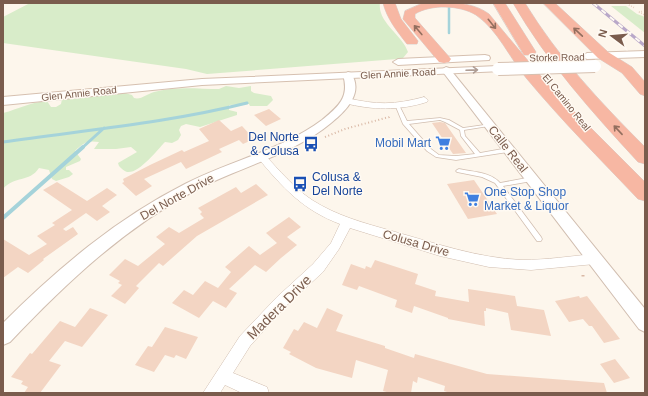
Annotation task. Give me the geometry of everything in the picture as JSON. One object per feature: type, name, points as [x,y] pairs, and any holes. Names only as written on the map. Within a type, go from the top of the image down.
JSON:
[{"type":"highway","points":[[389,3],[390,9],[397,23],[428,60]]},
{"type":"highway","name":"El Camino Real","points":[[500,3],[527,49],[559,93],[645,194]]},
{"type":"highway","name":"El Camino Real","points":[[519,3],[530,22],[568,74],[645,158]]},
{"type":"highway","points":[[549,3],[599,60],[619,64],[627,70],[645,91]]},
{"type":"highway","points":[[445,65],[409,19],[409,14],[414,9],[439,5],[459,7],[478,12],[486,17],[531,75],[645,194]]},
{"type":"main road","name":"Storke Road","points":[[508,58],[587,56],[599,60],[634,54],[644,60]]},
{"type":"main road","name":"Glen Annie Road","points":[[3,101],[202,82],[348,75],[445,65],[492,58]]},
{"type":"main road","name":"Glen Annie Road","points":[[390,62],[428,60]]},
{"type":"main road","points":[[428,60],[445,65]]},
{"type":"main road","name":"Glen Annie Road","points":[[445,65],[498,69],[599,60]]},
{"type":"main road","name":"Storke Road","points":[[619,64],[644,60]]},
{"type":"main road","name":"Glen Annie Road","points":[[202,82],[254,74],[367,64]]},
{"type":"street","name":"Calle Real","points":[[445,65],[508,150],[645,323]]},
{"type":"street","points":[[348,75],[352,90],[347,101],[398,107],[407,106],[424,100]]},
{"type":"street","name":"Del Norte Drive","points":[[3,336],[71,270],[114,236],[148,212],[189,188],[297,140],[317,128],[334,115],[347,101]]},
{"type":"street","name":"Colusa Drive","points":[[261,156],[292,190],[308,203],[347,223],[441,251],[498,264],[545,264],[595,258]]},
{"type":"street","name":"Madera Drive","points":[[211,393],[245,341],[256,328],[282,300],[323,263],[335,246],[347,223]]},
{"type":"street","points":[[222,376],[261,393]]},
{"type":"lane","points":[[398,107],[405,122],[429,150],[438,156],[456,158],[508,150]]},
{"type":"lane","points":[[405,122],[444,119],[462,129],[489,125]]},
{"type":"lane","points":[[462,129],[463,136],[478,154]]},
{"type":"lane","points":[[459,171],[488,177],[499,185],[539,239]]},
{"type":"lane","points":[[499,185],[532,179]]},
{"type":"path","points":[[629,5],[635,8]]},
{"type":"path","points":[[645,11],[639,12],[645,15]]},
{"type":"path","points":[[324,137],[345,129],[389,117],[390,114]]},
{"type":"green space","points":[[30,3],[380,3],[380,10],[386,23],[401,40],[408,52],[403,58],[397,59],[207,74],[186,69],[3,43],[3,17]]},
{"type":"green space","points":[[611,6],[626,6],[637,14],[645,17],[645,33]]},
{"type":"green space","points":[[226,86],[239,88],[251,86],[251,91],[254,93],[271,96],[273,100],[267,106],[250,106],[249,104],[229,105],[229,110],[237,112],[237,115],[200,127],[186,124],[181,126],[179,130],[181,135],[178,140],[172,143],[165,142],[153,156],[132,172],[125,171],[119,166],[118,163],[137,152],[131,147],[94,149],[99,142],[91,141],[83,144],[75,151],[81,159],[80,161],[66,167],[66,170],[69,170],[73,174],[69,177],[56,181],[52,179],[49,170],[39,168],[31,176],[12,182],[3,189],[3,113],[30,104],[47,101],[51,107],[56,107],[61,104],[62,99],[66,98],[125,93],[132,95],[134,98],[142,98],[162,90],[186,88],[219,89]]},
{"type":"building","points":[[269,109],[281,119],[266,126],[254,115]]},
{"type":"building","points":[[219,120],[231,131],[242,126],[254,139],[243,144],[239,140],[219,149],[222,152],[186,169],[181,162],[144,179],[152,186],[136,196],[122,183],[124,182],[123,179],[150,165],[182,150],[184,152],[209,141],[199,129]]},
{"type":"building","points":[[432,123],[445,123],[466,153],[453,154]]},
{"type":"building","name":"One Stop Shop Market & Liquor","points":[[474,180],[497,214],[468,219],[447,184]]},
{"type":"building","points":[[57,182],[87,201],[107,188],[117,195],[102,206],[110,212],[97,221],[86,213],[63,229],[66,231],[73,227],[78,234],[43,259],[44,260],[28,273],[18,267],[3,278],[3,239],[29,255],[47,244],[37,236],[55,225],[52,223],[72,210],[43,190]]},
{"type":"building","points":[[256,184],[268,195],[197,236],[163,266],[159,263],[136,286],[139,288],[125,304],[111,296],[122,285],[118,283],[120,281],[109,275],[125,259],[138,266],[165,244],[156,237],[169,227],[179,233],[204,218],[200,214],[202,212],[198,208],[236,187],[241,193]]},
{"type":"building","points":[[289,217],[301,227],[287,237],[297,245],[266,272],[255,265],[229,289],[237,293],[226,308],[213,301],[199,318],[172,303],[184,290],[193,295],[205,281],[218,288],[231,272],[225,267],[249,246],[260,255],[277,243],[266,233]]},
{"type":"building","points":[[375,260],[418,274],[415,284],[436,291],[435,296],[469,302],[468,289],[515,296],[517,306],[544,310],[551,336],[511,330],[508,313],[486,308],[486,311],[484,311],[485,326],[448,319],[414,306],[412,313],[395,307],[397,300],[359,286],[357,290],[342,285],[351,264],[365,269],[366,266],[371,268]]},
{"type":"building","points":[[579,296],[580,298],[587,296],[620,339],[604,343],[592,326],[589,326],[583,319],[569,322],[555,301]]},
{"type":"building","points":[[90,308],[108,315],[82,347],[65,341],[49,361],[61,365],[40,393],[24,393],[28,387],[21,384],[23,381],[11,377],[30,353],[32,354],[60,321],[75,327]]},
{"type":"building","points":[[327,308],[343,315],[336,331],[385,346],[385,348],[414,358],[415,354],[487,374],[604,383],[607,393],[450,393],[444,391],[445,386],[418,377],[417,383],[413,381],[411,393],[390,393],[383,391],[388,370],[356,360],[352,378],[316,368],[289,354],[291,352],[283,348],[294,329],[298,331],[304,322],[317,328]]},
{"type":"building","points":[[165,327],[198,337],[186,359],[176,355],[174,358],[165,355],[154,372],[135,365],[148,346],[152,347]]},
{"type":"building","points":[[615,359],[630,378],[614,383],[600,364]]},
{"type":"waterway","points":[[449,3],[449,33]]},
{"type":"waterway","points":[[103,129],[187,116],[247,103]]},
{"type":"waterway","points":[[3,142],[103,129]]},
{"type":"waterway","points":[[82,148],[103,129]]},
{"type":"waterway","points":[[3,218],[83,147]]},
{"type":"railway","points":[[593,3],[645,46]]},
{"type":"place","name":"Mobil Mart","points":[[443,143]]},
{"type":"place","name":"Del Norte & Colusa","points":[[311,144]]},
{"type":"place","name":"Colusa & Del Norte","points":[[300,184]]},
{"type":"place","name":"One Stop Shop Market & Liquor","points":[[472,199]]}]
